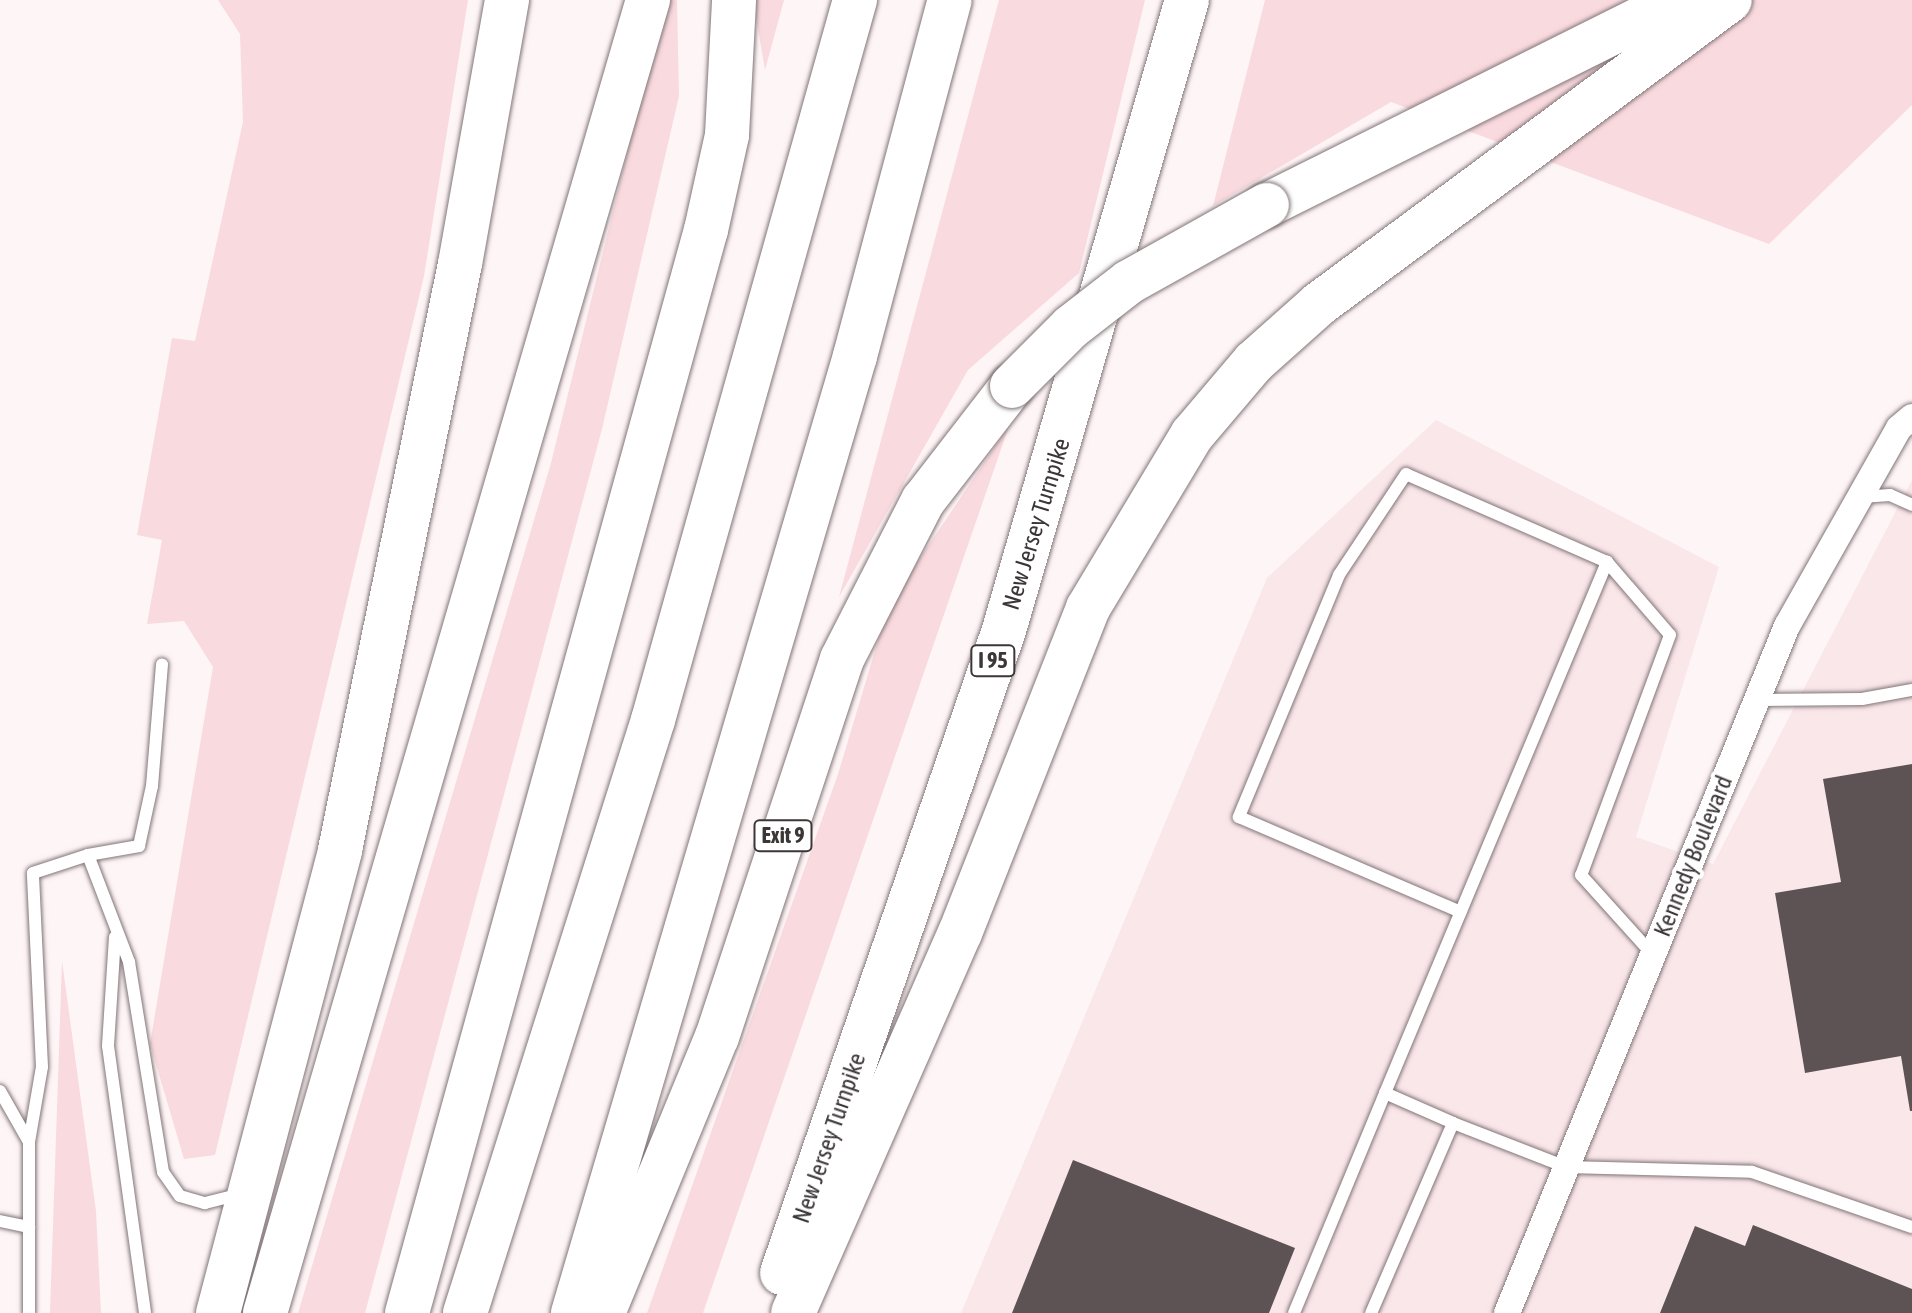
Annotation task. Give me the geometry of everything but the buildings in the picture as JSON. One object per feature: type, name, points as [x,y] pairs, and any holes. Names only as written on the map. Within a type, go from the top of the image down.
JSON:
[{"type":"highway","points":[[218,1313],[340,850],[460,264],[507,0]]},
{"type":"highway","points":[[265,1313],[648,0]]},
{"type":"highway","points":[[407,1313],[706,230],[736,56],[734,0]]},
{"type":"highway","points":[[465,1313],[653,720],[855,0]]},
{"type":"highway","points":[[573,1313],[855,356],[950,0]]},
{"type":"highway","name":"New Jersey Turnpike","points":[[768,1313],[1004,630],[1187,0]]},
{"type":"highway","name":"Exit 9","points":[[603,1313],[717,1037],[842,659],[923,501],[1012,386],[1071,327],[1129,282],[1267,205],[1679,0]]},
{"type":"highway","points":[[793,1313],[960,933],[1088,608],[1192,435],[1254,362],[1319,304],[1730,0]]},
{"type":"street","name":"Kennedy Boulevard","points":[[1507,1313],[1787,626],[1899,428],[1912,417]]},
{"type":"lane","points":[[1461,912],[1239,817],[1339,575],[1406,474],[1607,562],[1670,635],[1581,875],[1653,955]]},
{"type":"lane","points":[[1859,497],[1890,495],[1912,505]]},
{"type":"lane","points":[[1294,1313],[1607,562]]},
{"type":"lane","points":[[29,1313],[29,1142],[42,1067],[33,873],[88,855],[139,846],[152,786],[162,664]]},
{"type":"lane","points":[[1757,700],[1862,699],[1912,690]]},
{"type":"lane","points":[[88,855],[115,934],[129,962],[163,1172],[180,1196],[205,1203],[250,1193]]},
{"type":"lane","points":[[115,934],[108,1046],[145,1313]]},
{"type":"lane","points":[[0,1091],[29,1142]]},
{"type":"lane","points":[[1385,1093],[1566,1167],[1752,1172],[1912,1227]]},
{"type":"lane","points":[[1371,1313],[1453,1123]]},
{"type":"lane","points":[[0,1221],[29,1227]]},
{"type":"shaded area","points":[[218,0],[468,0],[424,276],[215,1155],[184,1159],[150,1044],[213,667],[184,621],[147,624],[162,540],[137,535],[172,338],[195,341],[243,122],[240,34]]},
{"type":"shaded area","points":[[665,0],[677,0],[679,96],[602,429],[365,1313],[298,1313],[551,463]]},
{"type":"shaded area","points":[[753,0],[784,0],[765,70]]},
{"type":"shaded area","points":[[999,0],[1145,0],[1079,273],[968,370],[839,597]]},
{"type":"shaded area","points":[[1265,0],[1912,0],[1912,105],[1769,244],[1391,102],[1213,206]]},
{"type":"shaded area","points":[[1436,420],[1719,567],[1636,837],[1713,864],[1912,480],[1912,1313],[961,1313],[1267,578]]},
{"type":"shaded area","points":[[1009,426],[703,1313],[647,1313],[838,774],[889,604]]},
{"type":"shaded area","points":[[62,961],[96,1211],[101,1313],[50,1313]]}]
